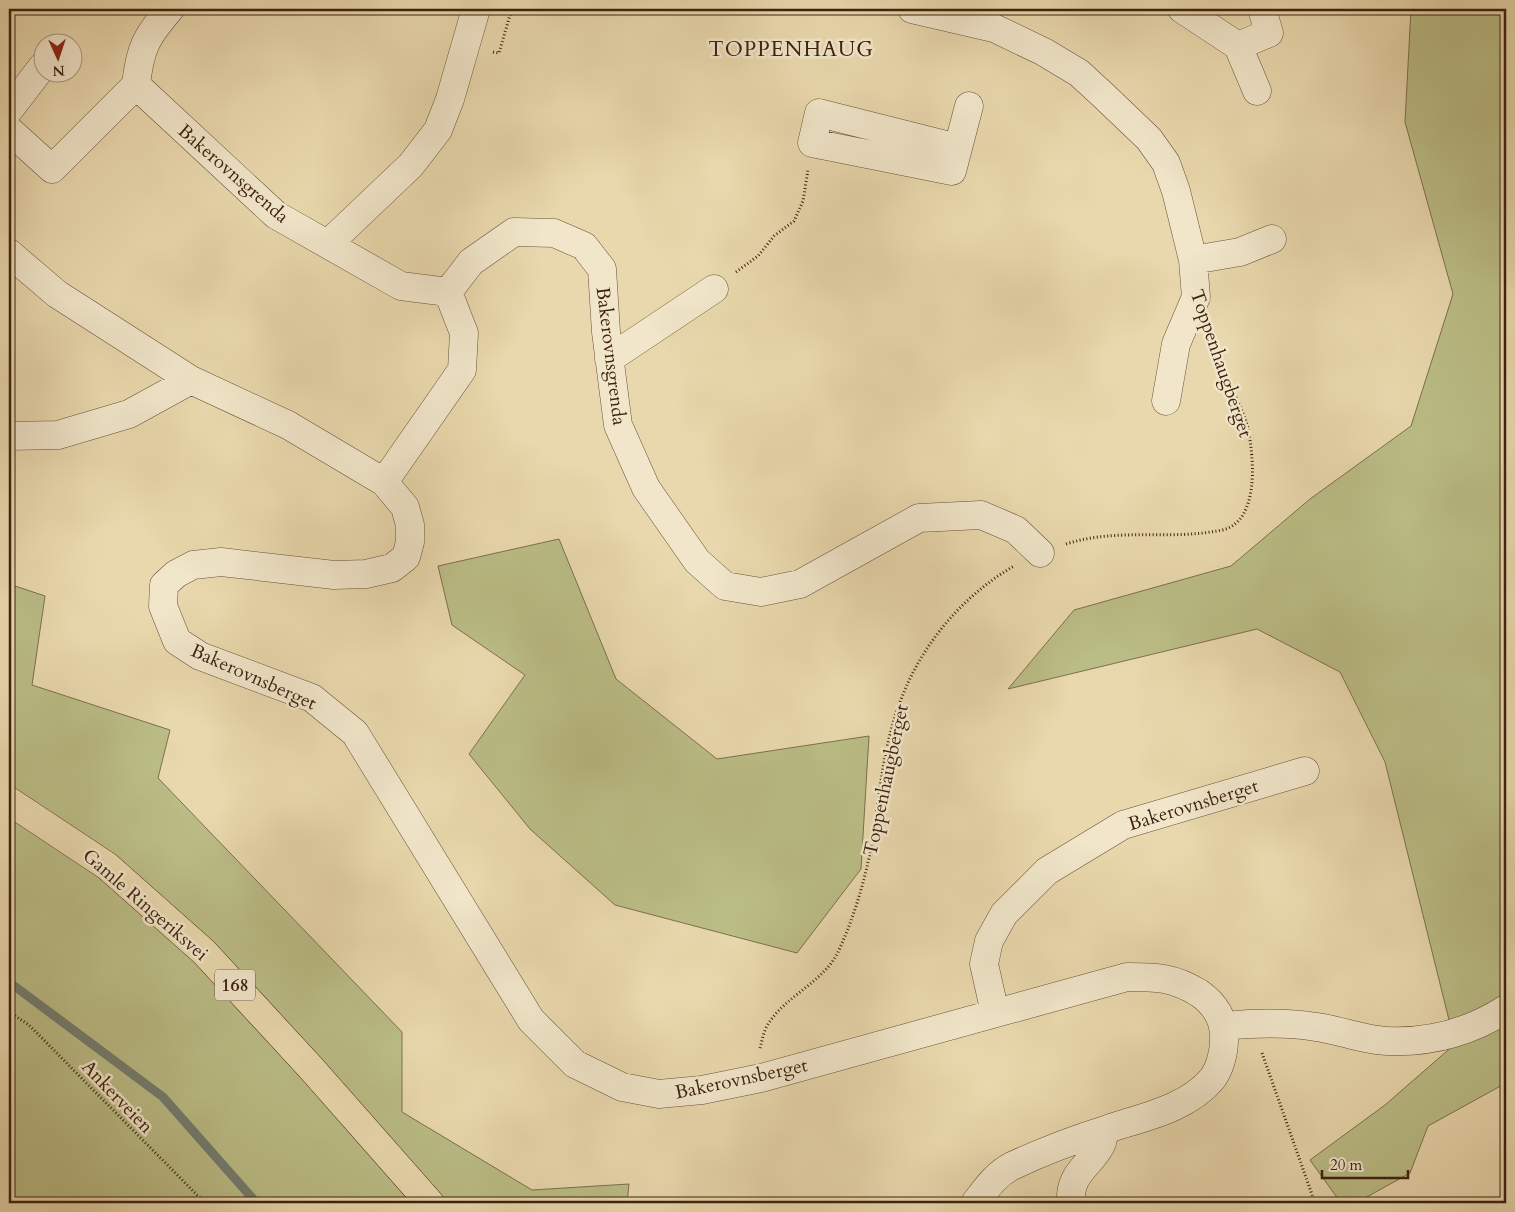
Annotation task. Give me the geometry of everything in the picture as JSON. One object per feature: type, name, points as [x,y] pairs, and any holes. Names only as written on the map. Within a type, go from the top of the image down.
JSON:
[{"type":"main road","name":"Gamle Ringeriksvei","points":[[9,800],[108,866],[204,952],[311,1068],[430,1203]]},
{"type":"street","points":[[9,130],[52,169],[136,85],[138,62],[149,33],[170,9]]},
{"type":"street","points":[[328,244],[411,165],[438,130],[450,99],[476,9]]},
{"type":"street","name":"Toppenhaugberget","points":[[912,9],[994,28],[1044,52],[1079,73],[1149,139],[1166,163],[1176,192],[1193,260],[1196,298]]},
{"type":"street","points":[[1182,9],[1238,46],[1258,91]]},
{"type":"street","points":[[1238,46],[1269,33],[1262,9]]},
{"type":"street","points":[[9,110],[32,81]]},
{"type":"street","name":"Bakerovnsgrenda","points":[[136,85],[276,215],[401,286],[448,292],[471,262],[514,232],[554,233],[584,246],[602,269],[609,359],[618,425],[646,488],[697,561],[725,586],[761,592],[800,584],[919,518],[981,516],[1016,530],[1040,552]]},
{"type":"street","points":[[812,143],[952,171],[969,106]]},
{"type":"street","points":[[1193,260],[1240,252],[1272,239]]},
{"type":"street","name":"Bakerovnsberget","points":[[9,253],[56,294],[191,380],[288,425],[384,482],[405,507],[410,524],[410,542],[406,557],[392,568],[366,574],[334,575],[221,562],[193,565],[176,574],[164,585],[162,606],[177,641],[200,656],[312,698],[355,733],[531,1020],[575,1064],[622,1087],[659,1094],[702,1090],[761,1078],[1127,978],[1161,977],[1190,988],[1211,1001],[1225,1026]]},
{"type":"street","points":[[609,359],[714,289]]},
{"type":"street","points":[[384,482],[462,370],[464,333],[448,292]]},
{"type":"street","points":[[1166,401],[1176,344],[1196,298]]},
{"type":"street","points":[[9,436],[58,434],[130,414],[191,380]]},
{"type":"street","name":"Bakerovnsberget","points":[[995,1013],[984,964],[989,941],[1004,914],[1047,871],[1123,825],[1305,771]]},
{"type":"street","points":[[975,1203],[991,1183],[1011,1167],[1105,1130],[1168,1109],[1198,1092],[1213,1078],[1224,1052],[1225,1026],[1252,1023],[1316,1027],[1386,1041],[1435,1039],[1482,1025],[1506,1009]]},
{"type":"street","points":[[1071,1203],[1070,1192],[1075,1178],[1101,1145],[1105,1130]]},
{"type":"path","points":[[714,289],[758,256],[774,236],[794,221],[803,201],[812,143]]},
{"type":"path","name":"Toppenhaugberget","points":[[761,1078],[758,1053],[767,1026],[785,1004],[834,961],[854,917],[869,854],[886,757],[900,702],[922,654],[956,611],[996,577],[1040,552],[1071,543],[1116,534],[1195,533],[1224,530],[1241,517],[1250,500],[1253,471],[1248,427],[1196,298]]},
{"type":"path","name":"Ankerveien","points":[[9,1012],[29,1025],[204,1203]]},
{"type":"path","points":[[1252,1023],[1315,1203]]},
{"type":"green space","points":[[1411,9],[1506,9],[1506,1083],[1428,1126],[1410,1173],[1356,1203],[1341,1203],[1310,1160],[1385,1105],[1455,1044],[1385,762],[1340,672],[1257,629],[1008,689],[1074,610],[1231,566],[1310,499],[1411,426],[1453,294],[1405,122]]},
{"type":"green space","points":[[559,539],[616,679],[717,759],[869,736],[861,869],[797,953],[615,905],[530,829],[469,754],[525,675],[452,625],[438,566]]},
{"type":"green space","points":[[9,584],[45,596],[32,685],[170,730],[158,778],[402,1032],[402,1112],[532,1190],[629,1184],[627,1203],[9,1203]]},
{"type":"waterway","points":[[9,982],[163,1097],[253,1199]]},
{"type":"district","name":"TOPPENHAUG","points":[[791,49]]}]
